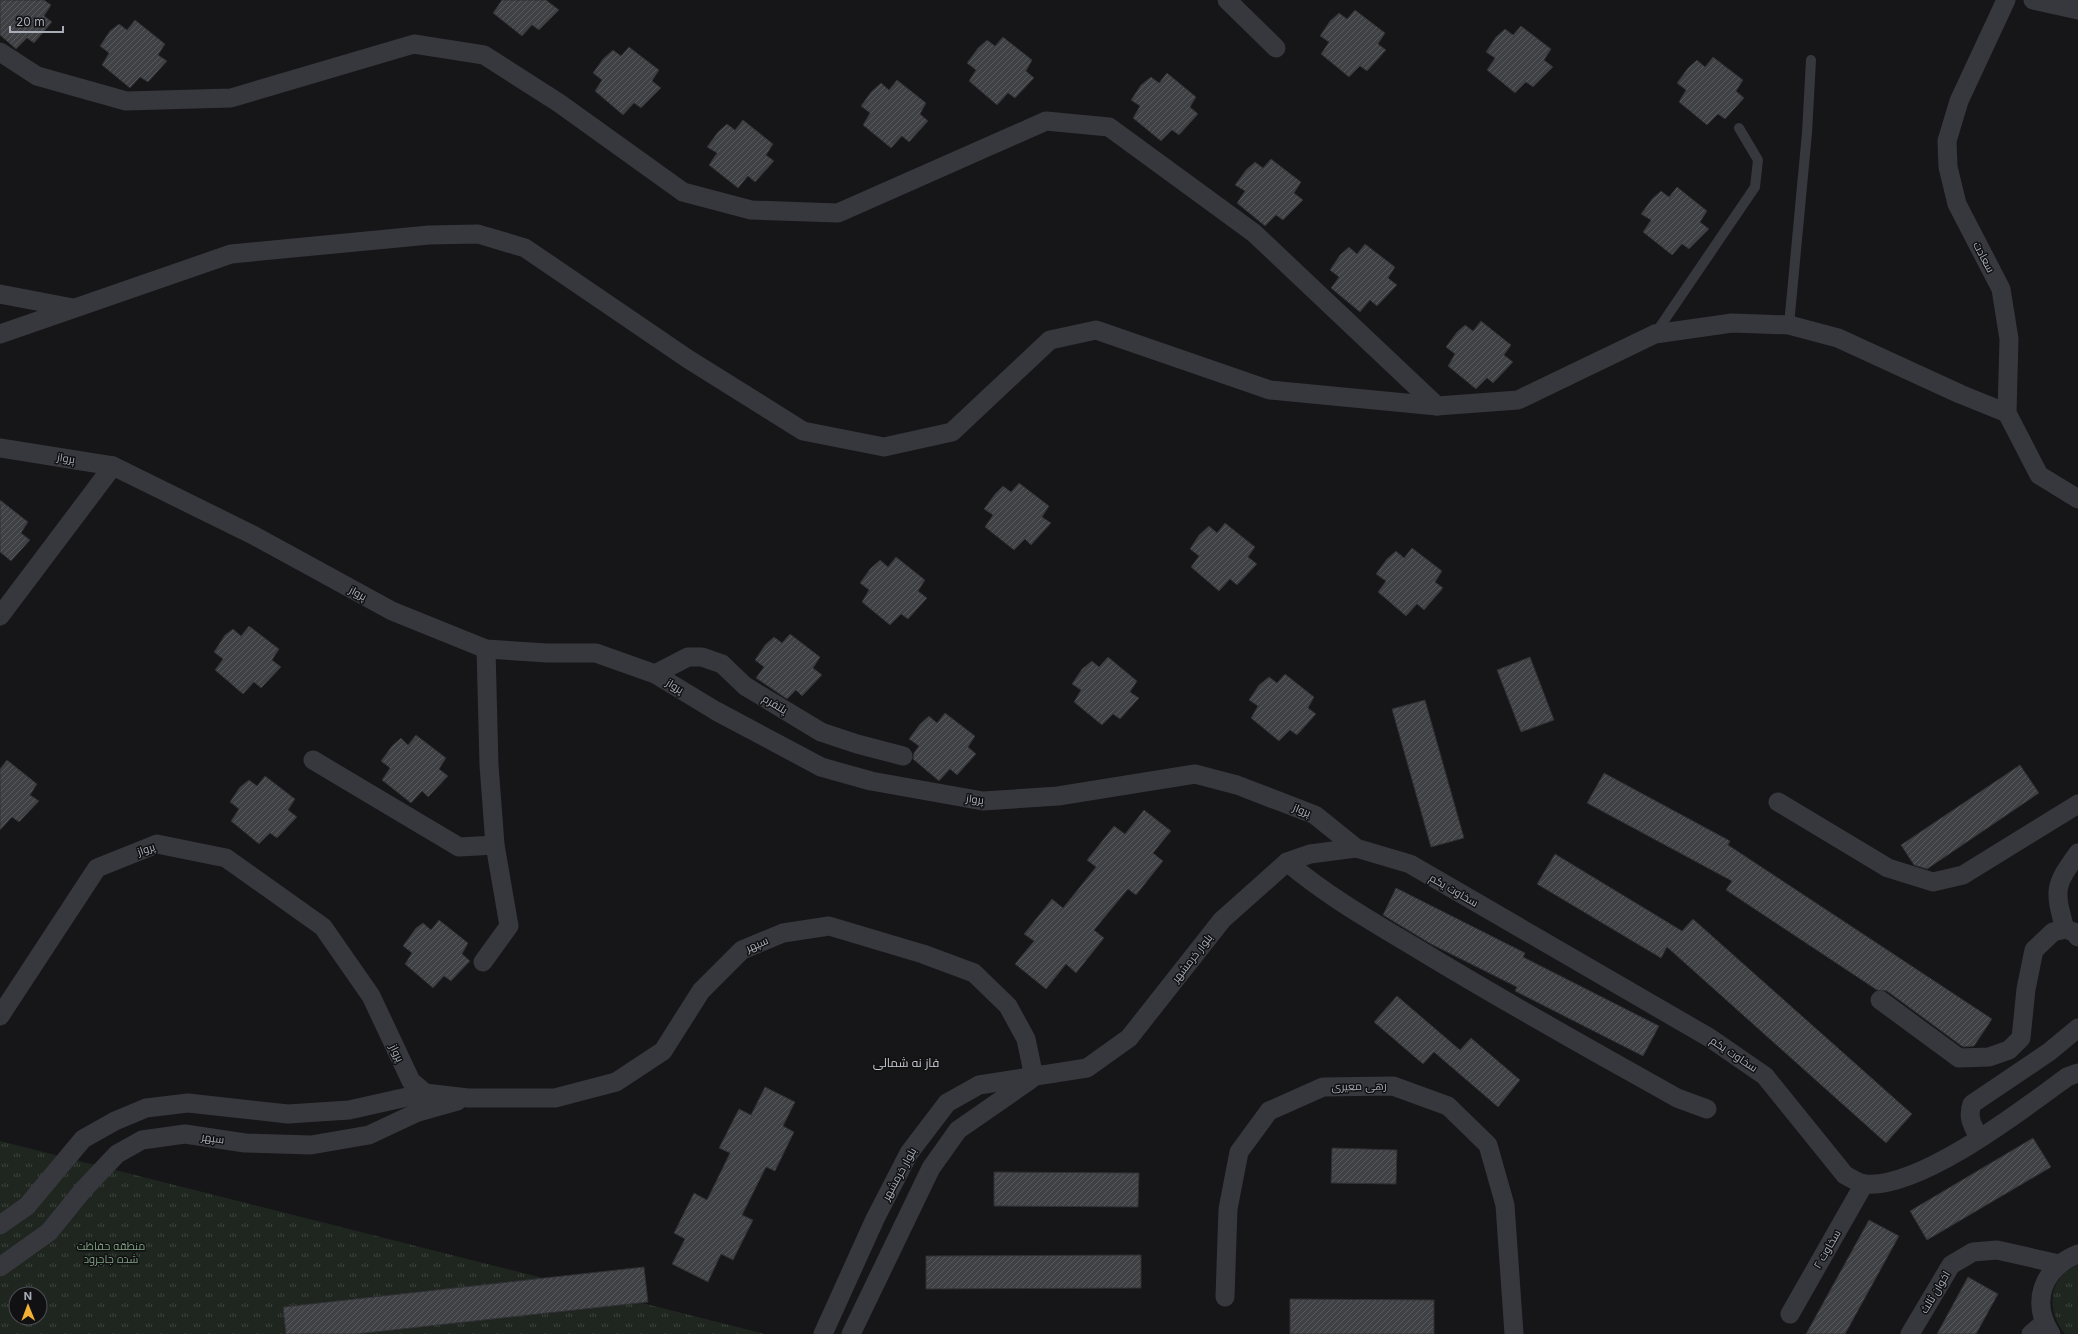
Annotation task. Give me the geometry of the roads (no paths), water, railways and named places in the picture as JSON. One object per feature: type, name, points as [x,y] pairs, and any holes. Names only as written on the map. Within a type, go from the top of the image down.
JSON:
[{"type":"street","points":[[1226,0],[1276,48]]},
{"type":"street","name":"سعادت","points":[[2006,0],[1959,101],[1947,141],[1948,167],[1957,204],[2001,290],[2008,339],[2007,413],[2039,475],[2078,499]]},
{"type":"street","points":[[2033,0],[2078,10]]},
{"type":"street","points":[[0,52],[37,76],[126,101],[231,98],[414,44],[484,54],[559,103],[683,192],[751,210],[838,213],[1046,120],[1109,127],[1254,233],[1438,406]]},
{"type":"street","points":[[0,334],[231,254],[429,236],[478,234],[526,248],[688,359],[803,430],[884,447],[952,432],[1050,340],[1096,330],[1270,390],[1438,406],[1518,400],[1655,334],[1732,323],[1789,325],[1838,338],[1960,394],[2007,413]]},
{"type":"street","points":[[0,294],[73,308]]},
{"type":"street","name":"پرواز","points":[[0,448],[113,466],[253,535],[392,611],[486,649],[548,653],[596,652],[655,674],[716,712],[821,767],[871,781],[983,801],[1058,796],[1195,774],[1238,785],[1315,815],[1356,848]]},
{"type":"street","points":[[0,616],[113,466]]},
{"type":"street","points":[[483,962],[509,926],[494,845],[489,765],[486,649]]},
{"type":"street","name":"پلتفرم","points":[[655,674],[688,657],[702,657],[722,664],[745,686],[821,732],[857,744],[903,756]]},
{"type":"street","points":[[313,760],[459,847],[494,845]]},
{"type":"street","points":[[1778,802],[1888,868],[1933,882],[1963,875],[2078,804]]},
{"type":"street","name":"پرواز","points":[[0,1016],[97,868],[157,844],[226,858],[322,927],[371,996],[411,1081],[425,1093]]},
{"type":"street","name":"بلوار خرمشهر","points":[[823,1334],[875,1219],[909,1153],[947,1103],[979,1085],[1034,1078],[1087,1068],[1129,1038],[1222,920],[1287,862],[1310,854],[1356,848]]},
{"type":"street","name":"سخاوت یکم","points":[[1356,848],[1410,864],[1710,1038],[1765,1076],[1845,1175],[1864,1184]]},
{"type":"street","points":[[1880,1000],[1958,1058],[1989,1057],[2009,1050],[2021,1038],[2026,989],[2034,950],[2053,932],[2071,933],[2056,900],[2061,876],[2078,853]]},
{"type":"street","points":[[1287,862],[1310,881],[1339,901],[1446,966],[1677,1098],[1707,1109]]},
{"type":"street","name":"سپهر","points":[[0,1225],[27,1206],[83,1139],[115,1121],[146,1108],[188,1103],[288,1114],[349,1110],[425,1093],[468,1098],[555,1098],[616,1082],[663,1051],[701,991],[742,950],[783,933],[829,926],[923,954],[974,974],[1008,1006],[1026,1039],[1034,1078]]},
{"type":"street","points":[[1979,1138],[1970,1119],[1969,1112],[1972,1104],[2049,1052],[2078,1028]]},
{"type":"street","points":[[1864,1184],[1897,1180],[1946,1159],[2007,1120],[2067,1077],[2078,1073]]},
{"type":"street","name":"بلوار خرمشهر","points":[[851,1334],[931,1168],[958,1130],[1034,1078]]},
{"type":"street","name":"رهی معیری","points":[[1226,1297],[1228,1209],[1239,1152],[1269,1111],[1323,1087],[1393,1086],[1448,1106],[1488,1145],[1505,1205],[1514,1334]]},
{"type":"street","name":"سپهر","points":[[0,1267],[49,1232],[83,1190],[117,1154],[142,1140],[185,1134],[245,1143],[311,1145],[369,1135],[418,1112],[468,1098]]},
{"type":"street","name":"سخاوت ۲","points":[[1790,1314],[1864,1184]]},
{"type":"street","name":"اخوان ثالث","points":[[1910,1334],[1951,1265],[1973,1252],[1996,1250],[2059,1264]]},
{"type":"street","points":[[2042,1330],[2040,1305],[2043,1287],[2052,1271],[2059,1264],[2065,1259],[2078,1254]]},
{"type":"lane","points":[[1789,325],[1812,60]]},
{"type":"lane","points":[[1655,334],[1755,187],[1758,160],[1739,128]]},
{"type":"district","name":"فاز نه شمالی","points":[[906,1063]]},
{"type":"park label","name":"منطقه حفاظت شده جاجرود","points":[[111,1252]]}]
